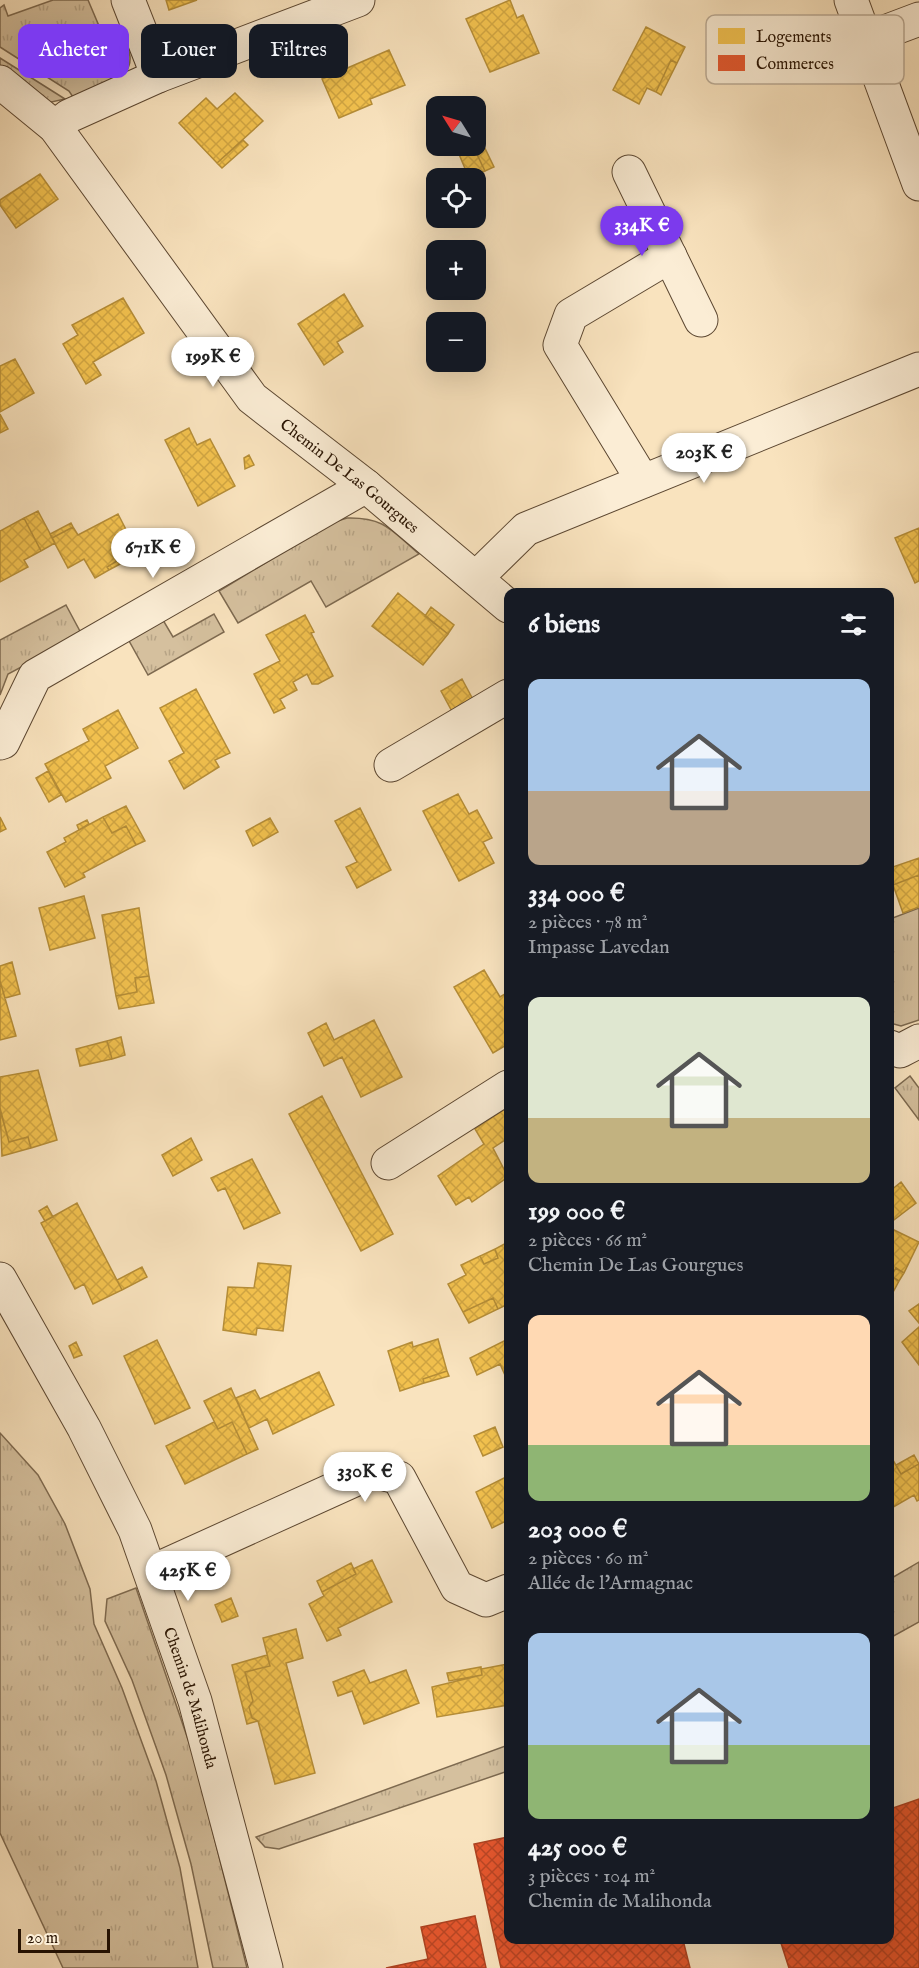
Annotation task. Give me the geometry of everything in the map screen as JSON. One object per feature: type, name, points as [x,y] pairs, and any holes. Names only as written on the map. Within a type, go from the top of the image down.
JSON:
[{"type":"street","points":[[128,0],[141,33]]},
{"type":"street","points":[[237,46],[358,0]]},
{"type":"street","points":[[851,0],[857,15]]},
{"type":"street","points":[[904,25],[919,19]]},
{"type":"street","points":[[55,127],[69,116],[154,78]]},
{"type":"street","name":"Chemin De Las Gourgues","points":[[1,84],[55,127],[252,398],[366,486],[504,602]]},
{"type":"street","points":[[882,84],[919,184]]},
{"type":"street","points":[[629,172],[701,320]]},
{"type":"street","points":[[643,481],[560,345],[570,315],[670,256]]},
{"type":"street","points":[[476,578],[526,529],[919,369]]},
{"type":"street","points":[[0,743],[3,742],[35,676],[366,486]]},
{"type":"street","points":[[391,765],[504,698]]},
{"type":"street","points":[[894,1049],[900,1051],[919,1041]]},
{"type":"street","points":[[388,1163],[504,1090]]},
{"type":"street","name":"Chemin de Malihonda","points":[[0,1279],[84,1428],[135,1530],[195,1701],[266,1968]]},
{"type":"street","points":[[151,1572],[374,1471],[399,1478],[458,1587],[486,1600],[504,1593]]},
{"type":"green space","points":[[53,0],[88,0],[98,24],[18,24],[18,58],[0,47],[0,8],[4,5],[8,16]]},
{"type":"green space","points":[[0,58],[18,69],[18,78],[32,78],[65,99],[47,103],[0,68]]},
{"type":"green space","points":[[49,78],[114,78],[73,97],[69,91]]},
{"type":"green space","points":[[347,518],[370,520],[387,527],[419,554],[326,607],[311,581],[238,623],[219,591],[331,523]]},
{"type":"green space","points":[[66,605],[82,635],[8,674],[0,695],[0,640]]},
{"type":"green space","points":[[214,614],[224,632],[148,675],[128,639],[163,620],[173,637]]},
{"type":"green space","points":[[919,908],[919,1020],[901,1026],[894,1024],[894,917]]},
{"type":"green space","points":[[910,1076],[919,1088],[919,1120],[895,1088]]},
{"type":"green space","points":[[0,1433],[38,1475],[65,1524],[90,1589],[94,1624],[122,1688],[156,1781],[180,1868],[198,1968],[63,1968],[0,1833]]},
{"type":"green space","points":[[919,1562],[919,1622],[894,1636],[894,1577]]},
{"type":"green space","points":[[136,1588],[194,1757],[247,1968],[213,1968],[191,1864],[166,1775],[132,1680],[105,1621],[107,1599]]},
{"type":"green space","points":[[504,1746],[504,1772],[279,1849],[265,1847],[256,1837]]},
{"type":"building: Logements","points":[[166,0],[197,0],[169,10]]},
{"type":"building: Logements","points":[[510,0],[517,18],[523,15],[539,53],[490,72],[466,19]]},
{"type":"building: Logements","points":[[646,27],[685,47],[677,63],[671,60],[656,92],[647,88],[639,104],[613,90]]},
{"type":"building: Logements","points":[[389,50],[405,85],[370,99],[372,104],[339,118],[322,79],[348,78],[348,68]]},
{"type":"building: Logements","points":[[671,60],[677,63],[661,95],[656,92]]},
{"type":"building: Logements","points":[[235,93],[263,121],[217,163],[179,123],[206,98],[217,109]]},
{"type":"building: Logements","points":[[243,140],[248,145],[222,168],[217,163]]},
{"type":"building: Logements","points":[[486,150],[494,167],[486,171],[478,156],[486,156]]},
{"type":"building: Logements","points":[[460,156],[478,156],[484,168],[465,168]]},
{"type":"building: Logements","points":[[40,174],[58,199],[16,228],[0,205],[0,200]]},
{"type":"building: Logements","points":[[344,294],[363,326],[337,342],[343,352],[324,365],[298,324]]},
{"type":"building: Logements","points":[[123,298],[144,333],[93,362],[101,375],[86,384],[63,344],[78,335],[72,325]]},
{"type":"building: Logements","points":[[15,359],[34,393],[0,412],[0,366]]},
{"type":"building: Logements","points":[[0,414],[8,429],[0,433]]},
{"type":"building: Logements","points":[[189,428],[197,445],[210,439],[235,486],[198,506],[165,440]]},
{"type":"building: Logements","points":[[249,455],[254,465],[245,469],[244,458]]},
{"type":"building: Logements","points":[[38,511],[55,543],[41,551],[24,518]]},
{"type":"building: Logements","points":[[118,514],[135,547],[115,557],[117,561],[107,567],[109,570],[95,578],[84,559],[68,568],[52,538],[73,527],[78,535]]},
{"type":"building: Logements","points":[[24,518],[41,551],[24,560],[28,567],[0,582],[0,531]]},
{"type":"building: Logements","points":[[71,523],[73,527],[52,538],[50,534]]},
{"type":"building: Logements","points":[[919,528],[919,581],[915,583],[895,538]]},
{"type":"building: Logements","points":[[135,547],[139,554],[109,570],[107,567],[117,561],[115,557]]},
{"type":"building: Logements","points":[[398,593],[448,634],[423,665],[372,626]]},
{"type":"building: Logements","points":[[431,607],[454,625],[448,634],[425,616]]},
{"type":"building: Logements","points":[[305,615],[314,632],[311,633],[333,676],[318,684],[312,684],[307,674],[293,682],[297,690],[280,699],[285,708],[274,713],[254,674],[280,661],[266,635]]},
{"type":"building: Logements","points":[[462,679],[476,705],[455,717],[441,691]]},
{"type":"building: Logements","points":[[196,689],[230,753],[215,760],[219,767],[184,789],[169,761],[184,753],[160,708]]},
{"type":"building: Logements","points":[[118,710],[138,748],[105,766],[111,778],[66,802],[45,764],[89,741],[83,729]]},
{"type":"building: Logements","points":[[48,771],[61,795],[49,802],[36,778]]},
{"type":"building: Logements","points":[[458,794],[469,814],[477,810],[492,838],[483,842],[494,863],[459,881],[423,811]]},
{"type":"building: Logements","points":[[126,806],[145,841],[136,845],[126,826],[112,833],[103,817]]},
{"type":"building: Logements","points":[[360,808],[391,870],[357,888],[346,867],[357,862],[335,821]]},
{"type":"building: Logements","points":[[0,817],[6,829],[0,832]]},
{"type":"building: Logements","points":[[103,817],[112,833],[126,826],[136,845],[83,873],[85,877],[65,887],[47,852],[66,842],[64,838]]},
{"type":"building: Logements","points":[[270,818],[278,832],[253,846],[246,831]]},
{"type":"building: Logements","points":[[87,820],[89,824],[79,830],[77,825]]},
{"type":"building: Logements","points":[[919,858],[919,875],[894,885],[894,867]]},
{"type":"building: Logements","points":[[919,875],[919,907],[903,913],[894,885]]},
{"type":"building: Logements","points":[[84,896],[95,938],[50,950],[39,908]]},
{"type":"building: Logements","points":[[139,908],[149,976],[135,978],[137,992],[116,996],[102,915]]},
{"type":"building: Logements","points":[[12,962],[20,994],[5,998],[0,981],[0,966]]},
{"type":"building: Logements","points":[[484,970],[500,997],[504,994],[504,1046],[493,1053],[454,987]]},
{"type":"building: Logements","points":[[149,976],[154,1003],[119,1009],[116,996],[137,992],[135,978]]},
{"type":"building: Logements","points":[[0,981],[16,1036],[0,1040]]},
{"type":"building: Logements","points":[[374,1020],[402,1077],[361,1097],[342,1057],[324,1066],[308,1033],[326,1023],[334,1040]]},
{"type":"building: Logements","points":[[121,1037],[125,1055],[112,1059],[107,1041]]},
{"type":"building: Logements","points":[[107,1041],[112,1059],[80,1066],[76,1049]]},
{"type":"building: Logements","points":[[38,1070],[57,1140],[31,1148],[28,1137],[9,1142],[0,1108],[0,1077]]},
{"type":"building: Logements","points":[[322,1096],[393,1234],[361,1251],[289,1114]]},
{"type":"building: Logements","points":[[0,1110],[9,1142],[28,1137],[31,1148],[2,1156]]},
{"type":"building: Logements","points":[[504,1110],[504,1141],[493,1148],[504,1169],[504,1180],[472,1202],[469,1197],[456,1205],[438,1176],[484,1144],[475,1129]]},
{"type":"building: Logements","points":[[191,1138],[202,1160],[173,1176],[162,1155]]},
{"type":"building: Logements","points":[[252,1159],[280,1213],[244,1229],[225,1188],[218,1191],[211,1178]]},
{"type":"building: Logements","points":[[901,1182],[916,1203],[894,1220],[894,1188]]},
{"type":"building: Logements","points":[[77,1203],[122,1290],[93,1304],[84,1284],[75,1289],[41,1223]]},
{"type":"building: Logements","points":[[47,1206],[53,1217],[45,1221],[39,1211]]},
{"type":"building: Logements","points":[[894,1230],[919,1242],[904,1273],[896,1268],[894,1271]]},
{"type":"building: Logements","points":[[504,1244],[504,1306],[498,1309],[493,1298],[463,1312],[448,1284],[466,1275],[461,1265],[480,1256],[484,1264],[498,1258],[495,1249]]},
{"type":"building: Logements","points":[[495,1249],[498,1258],[484,1264],[480,1256]]},
{"type":"building: Logements","points":[[258,1263],[291,1266],[283,1331],[257,1328],[256,1335],[223,1330],[228,1287],[254,1288]]},
{"type":"building: Logements","points":[[142,1267],[147,1277],[122,1290],[117,1280]]},
{"type":"building: Logements","points":[[896,1268],[904,1273],[899,1281],[894,1278]]},
{"type":"building: Logements","points":[[894,1278],[899,1281],[894,1290]]},
{"type":"building: Logements","points":[[493,1298],[498,1309],[469,1323],[463,1312]]},
{"type":"building: Logements","points":[[919,1304],[919,1323],[909,1311]]},
{"type":"building: Logements","points":[[919,1327],[919,1365],[902,1342]]},
{"type":"building: Logements","points":[[438,1339],[447,1371],[423,1379],[424,1383],[400,1391],[388,1351],[412,1342],[413,1347]]},
{"type":"building: Logements","points":[[157,1340],[190,1408],[155,1424],[124,1356]]},
{"type":"building: Logements","points":[[504,1341],[504,1373],[500,1364],[477,1375],[470,1358]]},
{"type":"building: Logements","points":[[76,1342],[82,1355],[74,1358],[69,1346]]},
{"type":"building: Logements","points":[[447,1371],[449,1376],[424,1383],[423,1379]]},
{"type":"building: Logements","points":[[319,1372],[334,1405],[273,1434],[267,1419],[249,1428],[236,1398],[255,1390],[260,1399]]},
{"type":"building: Logements","points":[[231,1388],[258,1449],[247,1454],[232,1422],[218,1429],[204,1401]]},
{"type":"building: Logements","points":[[214,1422],[218,1429],[232,1422],[247,1454],[185,1484],[166,1446]]},
{"type":"building: Logements","points":[[495,1427],[503,1447],[483,1456],[474,1436]]},
{"type":"building: Logements","points":[[914,1455],[919,1464],[901,1474],[896,1465]]},
{"type":"building: Logements","points":[[894,1462],[901,1474],[919,1464],[919,1500],[917,1501],[914,1495],[894,1507]]},
{"type":"building: Logements","points":[[504,1478],[504,1522],[492,1528],[476,1492]]},
{"type":"building: Logements","points":[[372,1560],[392,1602],[338,1628],[341,1635],[327,1641],[309,1604],[324,1596],[322,1592],[356,1574],[353,1569]]},
{"type":"building: Logements","points":[[351,1563],[356,1574],[322,1592],[317,1581]]},
{"type":"building: Logements","points":[[231,1598],[238,1616],[222,1622],[215,1605]]},
{"type":"building: Logements","points":[[296,1629],[303,1658],[286,1663],[315,1773],[275,1784],[258,1721],[252,1718],[249,1707],[253,1701],[245,1672],[270,1666],[263,1638]]},
{"type":"building: Logements","points":[[267,1655],[270,1666],[245,1672],[253,1701],[249,1707],[252,1718],[258,1721],[247,1724],[232,1665]]},
{"type":"building: Logements","points":[[504,1665],[504,1706],[437,1717],[432,1687],[482,1675],[481,1669]]},
{"type":"building: Logements","points":[[481,1667],[482,1675],[449,1681],[447,1673]]},
{"type":"building: Logements","points":[[364,1670],[370,1683],[406,1670],[419,1703],[364,1724],[352,1691],[338,1696],[333,1682]]},
{"type":"building: Commerces","points":[[919,1799],[919,1968],[789,1968],[781,1944],[894,1944],[894,1808]]},
{"type":"building: Commerces","points":[[504,1838],[504,1944],[684,1944],[690,1968],[501,1968],[474,1844]]},
{"type":"building: Commerces","points":[[475,1916],[486,1968],[386,1968],[428,1959],[421,1927]]}]
